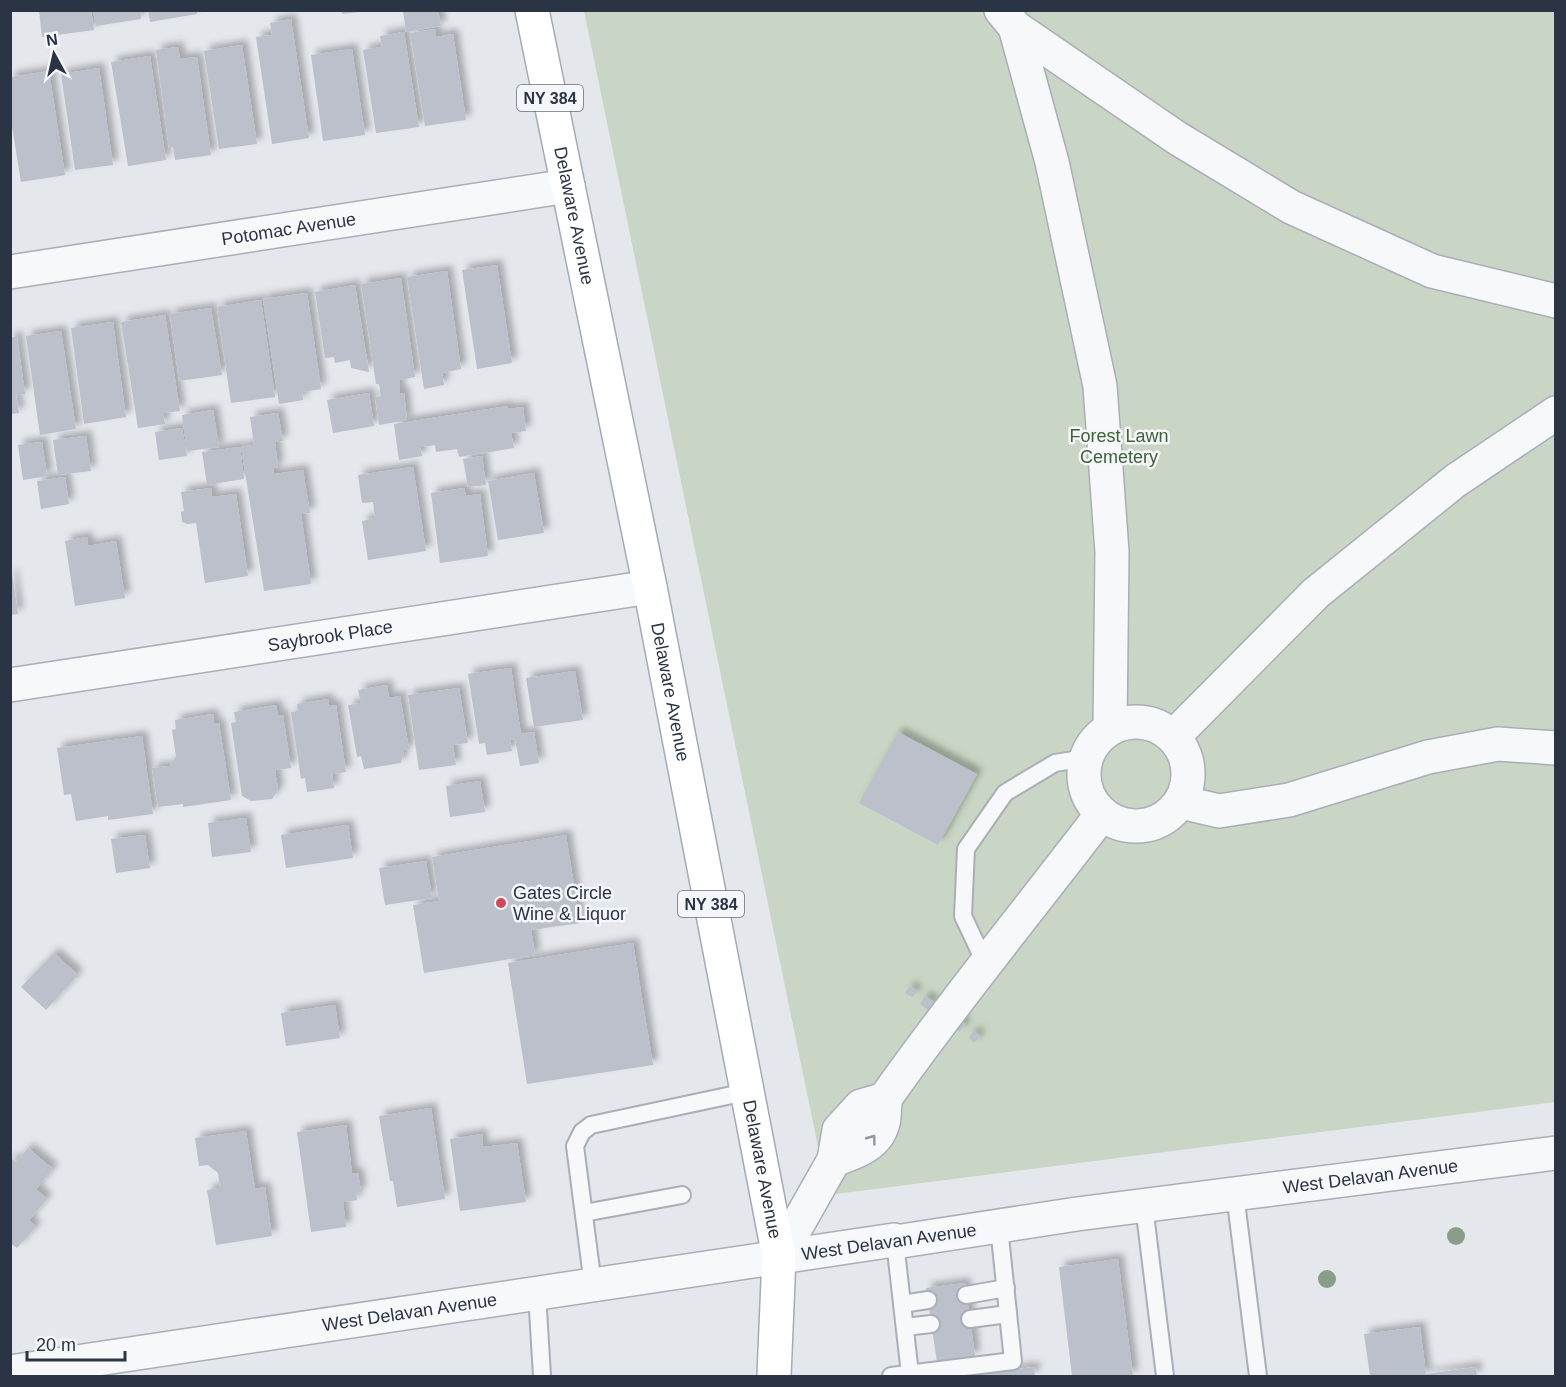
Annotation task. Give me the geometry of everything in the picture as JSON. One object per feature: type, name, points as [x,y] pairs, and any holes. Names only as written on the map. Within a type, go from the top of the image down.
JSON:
[{"type":"main road","name":"Delaware Avenue","points":[[532,10],[651,587],[779,1257],[774,1377]]},
{"type":"street","points":[[1008,19],[1177,138],[1291,207],[1432,271],[1556,302]]},
{"type":"street","points":[[1008,19],[1052,162],[1100,386],[1112,552],[1110,728]]},
{"type":"street","name":"Potomac Avenue","points":[[10,272],[568,186]]},
{"type":"street","points":[[1174,736],[1316,593],[1455,481],[1556,413]]},
{"type":"street","name":"Saybrook Place","points":[[10,686],[651,587]]},
{"type":"street","points":[[1137,721],[1155,724],[1174,736],[1189,766],[1188,784],[1181,802],[1169,815],[1152,824],[1136,826],[1118,823],[1102,814],[1088,794],[1084,776],[1086,758],[1096,740],[1110,728],[1137,721]]},
{"type":"street","points":[[1181,802],[1219,811],[1289,800],[1428,757],[1498,744],[1556,748]]},
{"type":"street","points":[[779,1257],[834,1160],[839,1130],[861,1106],[885,1098],[944,1015],[986,965],[1102,814]]},
{"type":"street","name":"West Delavan Avenue","points":[[10,1372],[894,1240],[895,1242],[1144,1206],[1556,1153]]},
{"type":"lane","points":[[986,965],[963,916],[966,849],[1005,793],[1054,763],[1086,758]]},
{"type":"lane","points":[[593,1285],[575,1146],[582,1132],[591,1125],[746,1092]]},
{"type":"lane","points":[[1235,1194],[1258,1377]]},
{"type":"lane","points":[[584,1213],[682,1196]]},
{"type":"lane","points":[[1144,1206],[1165,1377]]},
{"type":"lane","points":[[891,1377],[1013,1361],[999,1227]]},
{"type":"lane","points":[[895,1242],[910,1374]]},
{"type":"lane","points":[[966,1294],[1006,1288]]},
{"type":"lane","points":[[537,1293],[542,1377]]},
{"type":"lane","points":[[902,1304],[928,1300]]},
{"type":"lane","points":[[970,1319],[1008,1314]]},
{"type":"lane","points":[[905,1327],[931,1324]]},
{"type":"green space","name":"Forest Lawn Cemetery","points":[[584,11],[1555,11],[1555,1102],[828,1195]]},
{"type":"building","points":[[39,10],[91,10],[94,30],[42,37]]},
{"type":"building","points":[[93,10],[140,10],[141,19],[96,26]]},
{"type":"building","points":[[148,10],[197,10],[197,14],[150,22]]},
{"type":"building","points":[[341,10],[358,10],[358,12],[342,14]]},
{"type":"building","points":[[403,10],[438,10],[441,26],[406,32]]},
{"type":"building","points":[[291,19],[309,138],[272,144],[256,37],[272,35],[270,23]]},
{"type":"building","points":[[435,29],[436,37],[453,34],[466,120],[425,126],[410,33]]},
{"type":"building","points":[[404,32],[419,127],[376,133],[363,50],[382,47],[380,36]]},
{"type":"building","points":[[242,45],[257,144],[219,149],[204,51]]},
{"type":"building","points":[[178,47],[180,59],[197,57],[211,155],[175,160],[173,147],[169,148],[156,50]]},
{"type":"building","points":[[352,49],[365,135],[323,141],[311,55]]},
{"type":"building","points":[[150,56],[166,160],[128,166],[111,62]]},
{"type":"building","points":[[99,68],[113,165],[75,170],[61,74]]},
{"type":"building","points":[[49,71],[65,175],[21,182],[10,114],[10,77]]},
{"type":"building","points":[[497,265],[512,363],[477,369],[462,270]]},
{"type":"building","points":[[447,271],[461,369],[442,373],[444,385],[424,389],[407,277]]},
{"type":"building","points":[[401,278],[415,377],[399,380],[400,393],[404,393],[407,420],[379,425],[375,397],[381,396],[379,384],[376,384],[361,284]]},
{"type":"building","points":[[355,285],[369,372],[351,368],[350,360],[335,363],[334,357],[325,358],[315,292]]},
{"type":"building","points":[[307,293],[321,389],[302,392],[303,400],[279,404],[263,299]]},
{"type":"building","points":[[261,300],[275,397],[231,403],[217,307]]},
{"type":"building","points":[[211,308],[222,375],[179,381],[170,314]]},
{"type":"building","points":[[165,315],[180,411],[163,413],[165,424],[138,428],[121,322]]},
{"type":"building","points":[[113,322],[126,417],[84,424],[71,328]]},
{"type":"building","points":[[61,331],[76,429],[40,435],[26,336]]},
{"type":"building","points":[[10,337],[17,337],[25,394],[16,395],[19,413],[10,414]]},
{"type":"building","points":[[369,393],[374,426],[333,433],[327,400]]},
{"type":"building","points":[[508,406],[508,409],[523,407],[526,431],[511,433],[514,448],[459,457],[457,449],[436,452],[435,445],[420,447],[422,456],[399,460],[394,424]]},
{"type":"building","points":[[213,410],[219,447],[187,451],[182,415]]},
{"type":"building","points":[[278,413],[283,441],[275,442],[278,467],[273,468],[274,474],[303,470],[310,513],[301,514],[311,584],[264,591],[241,447],[254,445],[250,417]]},
{"type":"building","points":[[182,428],[187,456],[159,460],[155,432]]},
{"type":"building","points":[[86,436],[91,471],[58,475],[53,440]]},
{"type":"building","points":[[42,442],[47,476],[23,480],[18,445]]},
{"type":"building","points":[[240,447],[244,479],[207,485],[202,452]]},
{"type":"building","points":[[482,456],[486,485],[468,487],[463,459]]},
{"type":"building","points":[[413,467],[426,551],[368,560],[362,521],[375,518],[373,502],[362,503],[358,475]]},
{"type":"building","points":[[534,473],[544,533],[498,540],[488,481]]},
{"type":"building","points":[[65,477],[69,504],[41,509],[37,481]]},
{"type":"building","points":[[211,488],[212,497],[236,494],[248,576],[205,583],[196,523],[182,522],[181,512],[184,511],[181,492]]},
{"type":"building","points":[[464,488],[466,496],[480,494],[488,556],[440,563],[431,493]]},
{"type":"building","points":[[87,537],[88,546],[116,541],[125,598],[75,606],[65,541]]},
{"type":"building","points":[[12,573],[18,614],[10,615],[10,574]]},
{"type":"building","points":[[511,668],[521,734],[534,732],[539,763],[520,766],[515,739],[510,740],[512,751],[487,755],[485,743],[479,744],[468,674]]},
{"type":"building","points":[[575,671],[583,720],[534,727],[526,678]]},
{"type":"building","points":[[387,685],[389,698],[400,696],[409,749],[404,750],[401,763],[364,769],[361,756],[357,757],[348,705],[361,703],[358,690]]},
{"type":"building","points":[[459,688],[468,743],[453,745],[456,765],[419,770],[408,695]]},
{"type":"building","points":[[328,699],[329,706],[336,705],[346,772],[332,774],[334,788],[307,792],[305,778],[301,779],[291,712],[298,711],[297,704]]},
{"type":"building","points":[[276,705],[278,715],[283,715],[291,768],[275,770],[278,790],[272,799],[251,801],[242,796],[231,723],[236,722],[234,712]]},
{"type":"building","points":[[213,714],[214,724],[219,723],[231,800],[183,807],[183,804],[158,807],[152,768],[170,766],[176,756],[172,730],[176,729],[175,720]]},
{"type":"building","points":[[898,732],[977,774],[938,845],[859,803]]},
{"type":"building","points":[[142,736],[153,814],[108,820],[108,816],[76,821],[71,794],[64,795],[57,748]]},
{"type":"building","points":[[480,781],[485,812],[450,817],[446,786]]},
{"type":"building","points":[[246,818],[251,852],[212,857],[208,823]]},
{"type":"building","points":[[348,825],[353,858],[286,868],[281,835]]},
{"type":"building","points":[[145,835],[150,868],[116,873],[111,839]]},
{"type":"building","name":"Gates Circle Wine & Liquor","points":[[566,835],[580,923],[531,930],[535,955],[424,973],[413,905],[439,901],[432,857]]},
{"type":"building","points":[[426,861],[432,898],[385,905],[379,868]]},
{"type":"building","points":[[633,943],[653,1065],[527,1084],[508,963]]},
{"type":"building","points":[[54,953],[78,975],[46,1010],[21,987]]},
{"type":"building","points":[[910,986],[917,992],[912,997],[905,993]]},
{"type":"building","points":[[925,996],[934,1002],[928,1010],[920,1004]]},
{"type":"building","points":[[335,1005],[340,1038],[286,1046],[281,1013]]},
{"type":"building","points":[[957,1018],[965,1024],[960,1032],[952,1027]]},
{"type":"building","points":[[973,1031],[980,1036],[974,1043],[969,1038]]},
{"type":"building","points":[[431,1108],[445,1199],[397,1207],[393,1181],[390,1181],[379,1116]]},
{"type":"building","points":[[346,1125],[352,1173],[358,1173],[361,1192],[356,1193],[357,1200],[343,1202],[346,1227],[311,1232],[297,1132]]},
{"type":"building","points":[[246,1131],[255,1189],[265,1187],[272,1236],[216,1245],[207,1190],[220,1188],[218,1173],[208,1165],[199,1166],[195,1138]]},
{"type":"building","points":[[482,1134],[483,1147],[517,1143],[526,1202],[460,1211],[450,1139]]},
{"type":"building","points":[[28,1148],[53,1169],[36,1189],[47,1199],[29,1220],[36,1227],[17,1248],[10,1243],[10,1157],[16,1162]]},
{"type":"building","points":[[1118,1259],[1133,1376],[1072,1376],[1059,1267]]},
{"type":"building","points":[[965,1283],[975,1356],[937,1362],[926,1288]]},
{"type":"building","points":[[1420,1327],[1426,1374],[1476,1367],[1477,1376],[1370,1376],[1364,1334]]},
{"type":"building","points":[[1034,1367],[1035,1376],[972,1376],[972,1375]]},
{"type":"place","name":"Gates Circle Wine & Liquor","points":[[501,903]]}]
